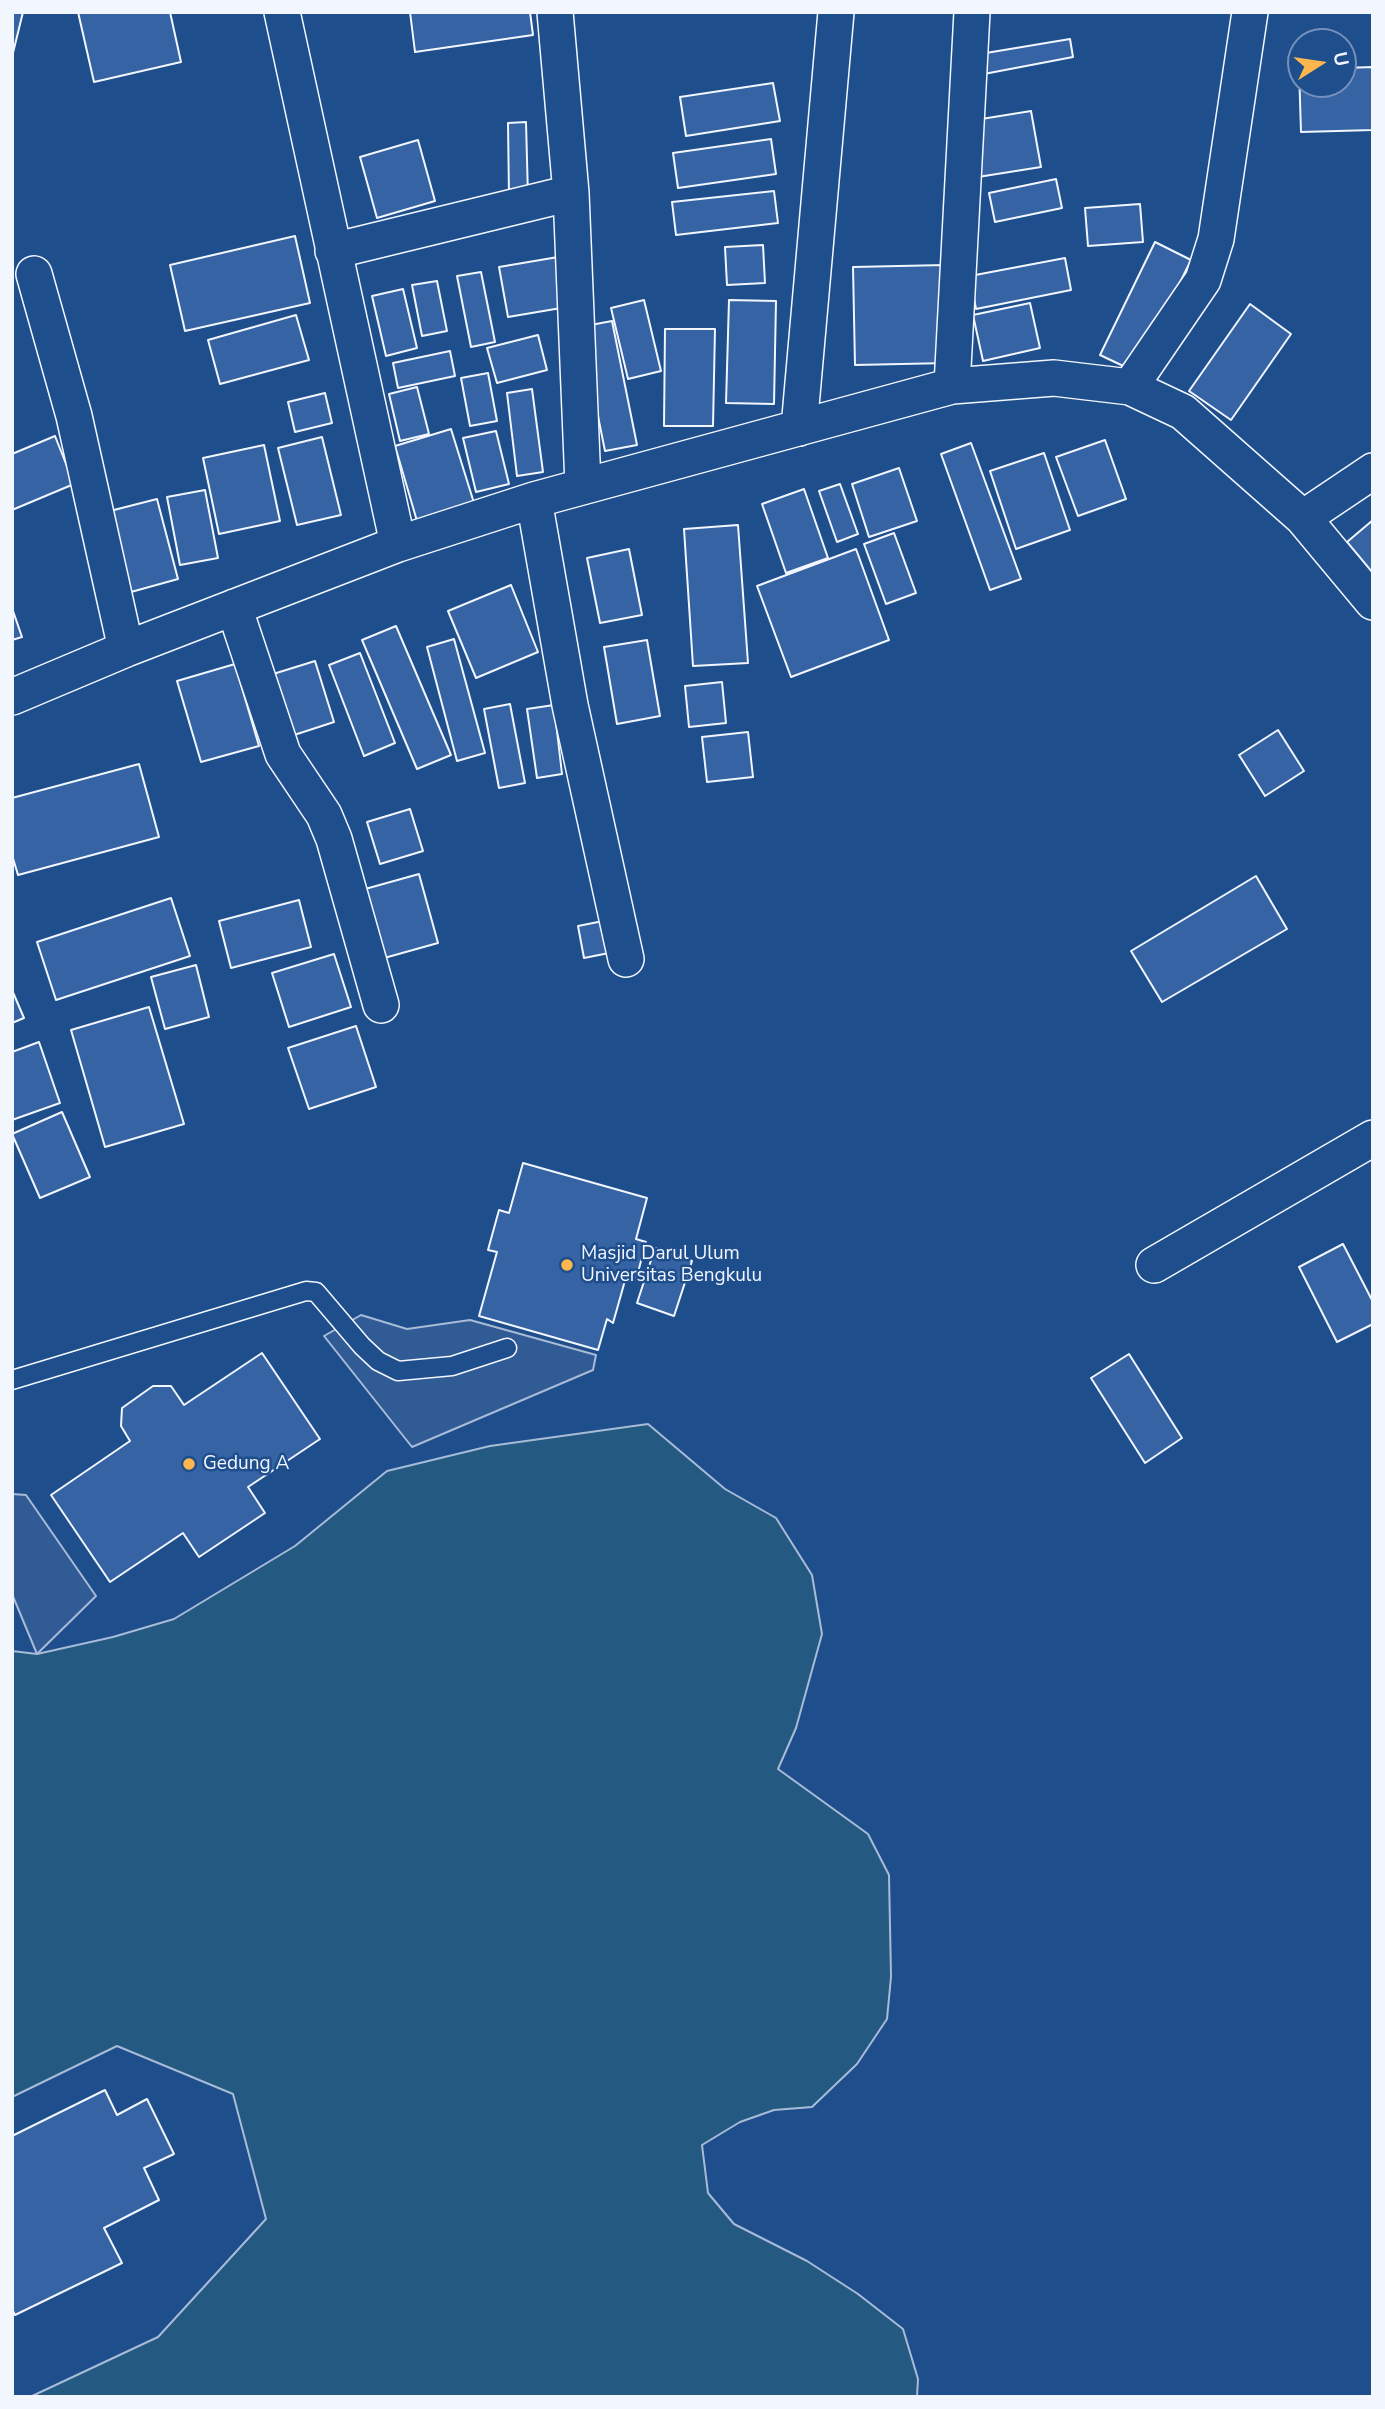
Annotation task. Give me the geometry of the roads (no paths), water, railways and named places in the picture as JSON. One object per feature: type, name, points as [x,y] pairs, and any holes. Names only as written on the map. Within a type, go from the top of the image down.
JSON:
[{"type":"street","points":[[282,12],[398,544]]},
{"type":"street","points":[[555,12],[571,193],[583,485]]},
{"type":"street","points":[[799,428],[836,12]]},
{"type":"street","points":[[951,386],[972,12]]},
{"type":"street","points":[[1130,387],[1203,280],[1216,239],[1250,12]]},
{"type":"street","points":[[333,251],[571,193]]},
{"type":"street","points":[[34,274],[74,416],[126,649]]},
{"type":"street","points":[[12,697],[126,649],[398,544],[534,500],[951,386],[1054,377],[1130,387],[1183,412],[1303,518],[1373,602]]},
{"type":"street","points":[[1303,518],[1373,471]]},
{"type":"street","points":[[534,500],[570,705],[626,959]]},
{"type":"street","points":[[234,607],[283,754],[324,815],[334,839],[381,1005]]},
{"type":"street","points":[[1154,1265],[1373,1138]]},
{"type":"lane","points":[[12,1380],[306,1291],[316,1292],[362,1346],[379,1361],[398,1371],[452,1366],[508,1348]]},
{"type":"place","name":"Masjid Darul Ulum Universitas Bengkulu","points":[[567,1265]]},
{"type":"place","name":"Gedung A","points":[[189,1464]]}]
